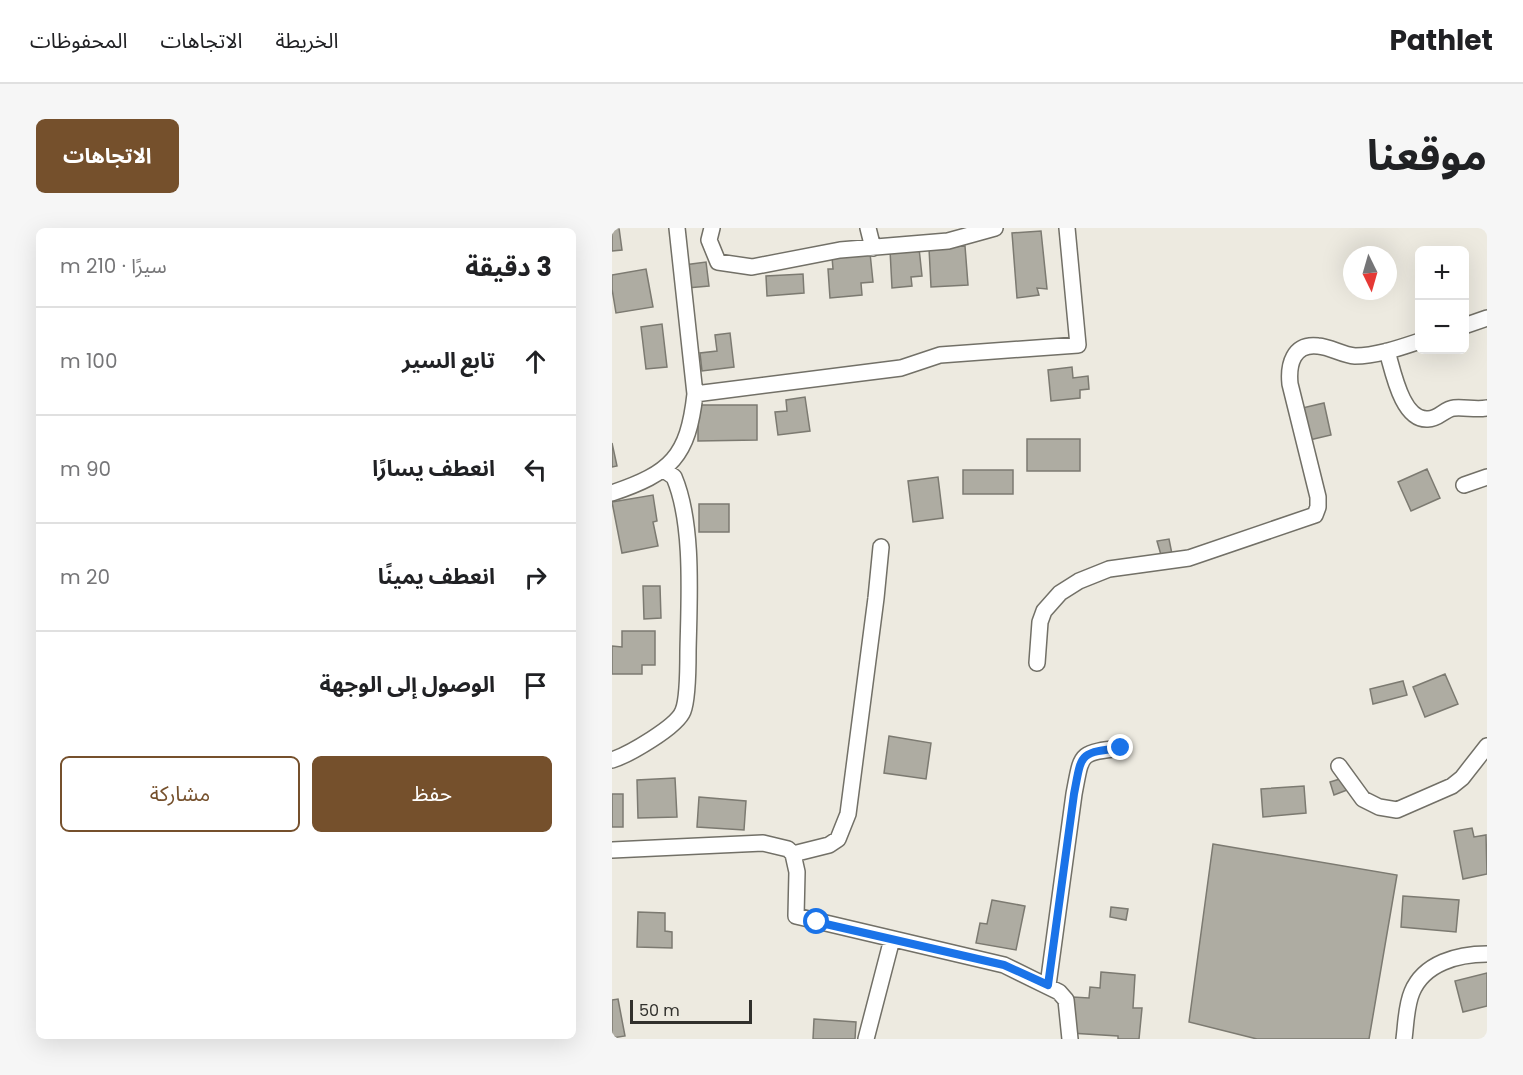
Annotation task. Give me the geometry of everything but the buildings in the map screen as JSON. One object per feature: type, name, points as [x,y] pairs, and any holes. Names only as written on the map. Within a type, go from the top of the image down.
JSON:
[{"type":"street","points":[[612,493],[664,471],[682,450],[692,421],[695,394],[677,228]]},
{"type":"street","points":[[712,228],[709,240],[718,262],[752,267],[840,250],[948,241],[995,228]]},
{"type":"street","points":[[868,228],[873,248]]},
{"type":"street","points":[[695,394],[901,368],[940,356],[1078,345],[1067,228]]},
{"type":"street","points":[[1469,324],[1487,318]]},
{"type":"street","points":[[1037,663],[1040,622],[1044,611],[1060,593],[1079,580],[1109,569],[1189,558],[1315,515],[1318,497],[1288,371],[1296,354],[1316,345],[1354,356],[1387,351],[1415,342]]},
{"type":"street","points":[[1387,351],[1404,401],[1413,415],[1421,419],[1431,419],[1451,408],[1487,408]]},
{"type":"street","points":[[612,760],[675,724],[684,710],[688,670],[689,579],[684,506],[674,477],[664,471]]},
{"type":"street","points":[[1464,485],[1487,477]]},
{"type":"street","points":[[793,854],[829,845],[838,839],[848,814],[881,547]]},
{"type":"street","points":[[1339,766],[1363,799],[1379,807],[1404,809],[1452,786],[1462,778],[1487,746]]},
{"type":"street","points":[[1048,985],[1080,764],[1083,757],[1089,753],[1121,748]]},
{"type":"street","points":[[612,850],[763,843],[788,849],[793,854],[797,872],[796,916],[1004,965],[1059,992],[1066,1000],[1070,1039]]},
{"type":"street","points":[[866,1039],[892,939]]},
{"type":"street","points":[[1404,1039],[1411,995],[1420,979],[1428,971],[1457,956],[1487,954]]},
{"type":"route","points":[[817,922],[1004,965],[1048,985],[1080,764],[1086,754],[1098,750],[1121,748]]}]
